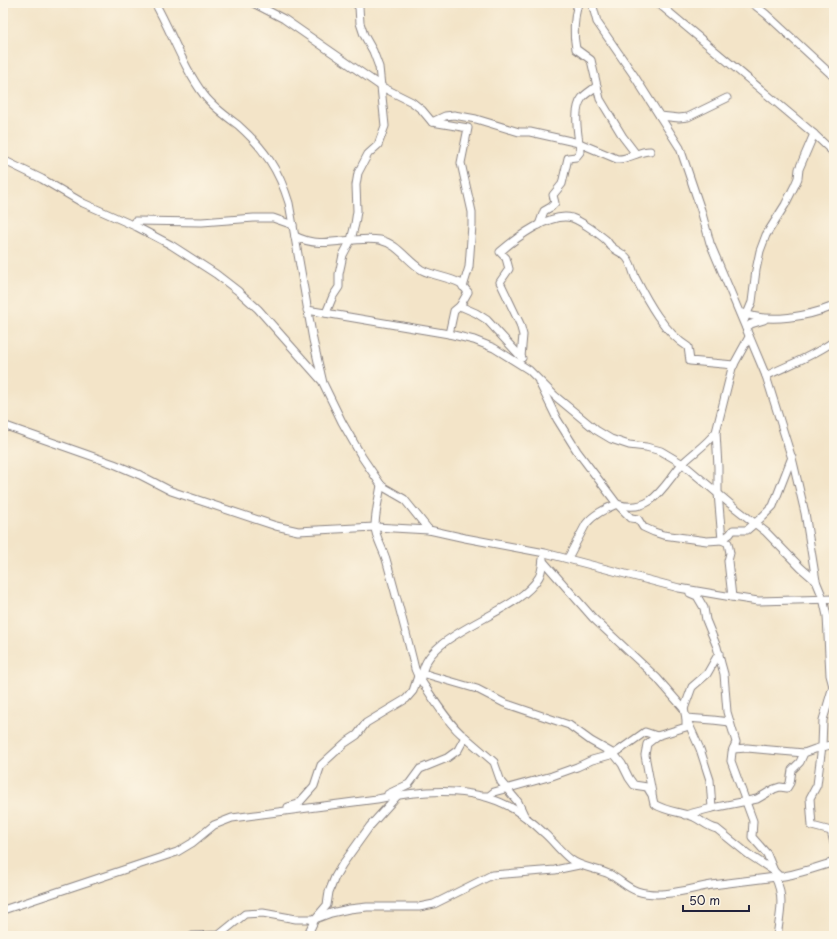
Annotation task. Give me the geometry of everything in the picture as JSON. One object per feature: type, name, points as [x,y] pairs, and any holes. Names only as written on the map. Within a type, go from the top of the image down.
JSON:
[{"type":"street","points":[[155,3],[194,80],[204,95],[214,106],[254,141],[266,154],[276,170],[285,191],[293,225],[312,340],[323,383],[342,422],[362,457],[382,485],[404,498],[429,530]]},
{"type":"street","points":[[253,3],[284,19],[382,87],[412,102],[422,110],[432,122],[468,128],[461,163],[472,212],[472,224],[469,267],[465,276],[463,287]]},
{"type":"street","points":[[326,313],[333,296],[339,287],[339,274],[343,255],[350,240],[357,212],[356,185],[358,173],[368,154],[378,145],[385,126],[382,87],[377,62],[364,35],[360,23],[359,7],[355,3]]},
{"type":"street","points":[[578,3],[574,17],[574,41],[576,49],[592,60],[600,99],[623,137],[636,154]]},
{"type":"street","points":[[592,3],[598,22],[680,148],[710,242],[743,316],[748,337],[766,376],[792,457],[805,513],[816,581],[824,598],[827,616],[830,674],[833,688],[823,720],[822,746],[817,785],[810,798],[812,826],[831,831],[834,843]]},
{"type":"street","points":[[658,3],[814,134],[834,153]]},
{"type":"street","points":[[752,3],[766,14],[834,77]]},
{"type":"street","points":[[539,225],[544,212],[555,202],[554,195],[562,184],[568,158],[576,157],[580,152],[576,115],[577,107],[582,98],[597,86]]},
{"type":"street","points":[[660,116],[680,118],[688,117],[727,98]]},
{"type":"street","points":[[432,122],[445,116],[454,115],[482,120],[519,132],[530,132],[579,143],[617,159],[623,159],[643,151],[650,151]]},
{"type":"street","points":[[743,316],[752,302],[756,270],[760,251],[766,235],[793,189],[798,178],[799,169],[814,134]]},
{"type":"street","points":[[3,160],[42,179],[83,203],[137,227],[171,245],[216,274],[258,309],[323,383]]},
{"type":"street","points":[[135,220],[202,222],[273,218],[293,225]]},
{"type":"street","points":[[521,357],[523,335],[515,311],[500,282],[509,269],[506,258],[500,252],[508,244],[549,220],[573,218],[606,240],[611,247],[626,257],[636,278],[658,316],[670,332],[681,343],[688,347],[690,361],[734,365]]},
{"type":"street","points":[[295,236],[311,242],[380,240],[392,245],[422,270],[460,283],[468,292],[460,306],[454,311],[449,334]]},
{"type":"street","points":[[460,306],[487,320],[521,357],[529,370],[538,380],[584,421],[610,439],[629,445],[661,451],[683,464],[755,523],[816,581]]},
{"type":"street","points":[[746,328],[756,322],[813,314],[834,306]]},
{"type":"street","points":[[307,310],[449,334],[483,343],[494,348],[529,370]]},
{"type":"street","points":[[743,316],[766,320]]},
{"type":"street","points":[[722,540],[718,493],[716,432],[732,368],[748,337]]},
{"type":"street","points":[[766,376],[809,356],[834,341]]},
{"type":"street","points":[[538,380],[548,402],[567,435],[617,504],[631,518],[638,519],[643,527],[664,535],[707,541],[722,540],[728,543],[730,554],[728,561],[732,597]]},
{"type":"street","points":[[3,425],[114,464],[171,491],[276,526],[298,531],[375,527],[429,530],[568,558],[679,588],[758,601],[808,600],[824,598],[834,599]]},
{"type":"street","points":[[568,558],[589,519],[617,504],[626,507],[635,507],[647,502],[664,489],[683,464],[711,439],[716,432]]},
{"type":"street","points":[[722,540],[733,530],[747,530],[773,506],[792,457]]},
{"type":"street","points":[[382,485],[375,527],[376,535],[380,542],[387,564],[415,669],[451,722],[461,734],[494,762],[501,782],[518,802],[524,816]]},
{"type":"street","points":[[266,814],[298,804],[314,786],[321,765],[345,743],[356,736],[366,723],[406,699],[413,691],[433,652],[442,644],[468,627],[519,598],[534,584],[540,576],[544,553]]},
{"type":"street","points":[[543,561],[593,618],[657,678],[684,709],[686,718],[700,749],[710,780],[712,808]]},
{"type":"street","points":[[679,588],[697,596],[704,608],[706,620],[719,653],[724,674],[727,712],[736,742],[731,756],[732,767],[752,821],[752,837],[768,854],[780,886],[782,897],[777,936]]},
{"type":"street","points":[[684,709],[692,687],[707,674],[719,653]]},
{"type":"street","points":[[421,677],[477,689],[504,702],[569,724],[591,741],[614,754],[622,764],[634,786],[647,787],[652,795]]},
{"type":"street","points":[[686,718],[730,722]]},
{"type":"street","points":[[686,718],[686,727],[657,736],[647,744],[645,755],[654,804],[661,808],[693,817],[717,829],[776,875]]},
{"type":"street","points":[[481,796],[489,796],[494,792],[552,776],[592,760],[614,754],[645,732],[657,736]]},
{"type":"street","points":[[377,799],[409,784],[420,769],[447,758],[458,750],[465,737]]},
{"type":"street","points":[[733,749],[747,748],[804,753],[822,746],[834,744]]},
{"type":"street","points":[[685,815],[712,808],[746,802],[757,799],[774,789],[780,787],[787,788],[790,783],[792,770],[800,762],[804,753]]},
{"type":"street","points":[[3,910],[177,852],[192,843],[214,825],[232,818],[377,799],[399,794],[435,791],[458,792],[481,796],[506,804],[544,832],[570,859],[579,865],[608,874],[637,891],[649,894],[662,894],[776,875],[834,862]]},
{"type":"street","points":[[307,936],[316,919],[328,905],[328,892],[342,865],[370,826],[399,794]]},
{"type":"street","points":[[192,936],[219,935],[245,914],[263,913],[296,919],[316,919],[331,913],[349,909],[367,907],[419,907],[434,904],[492,875],[555,870],[579,865]]}]
